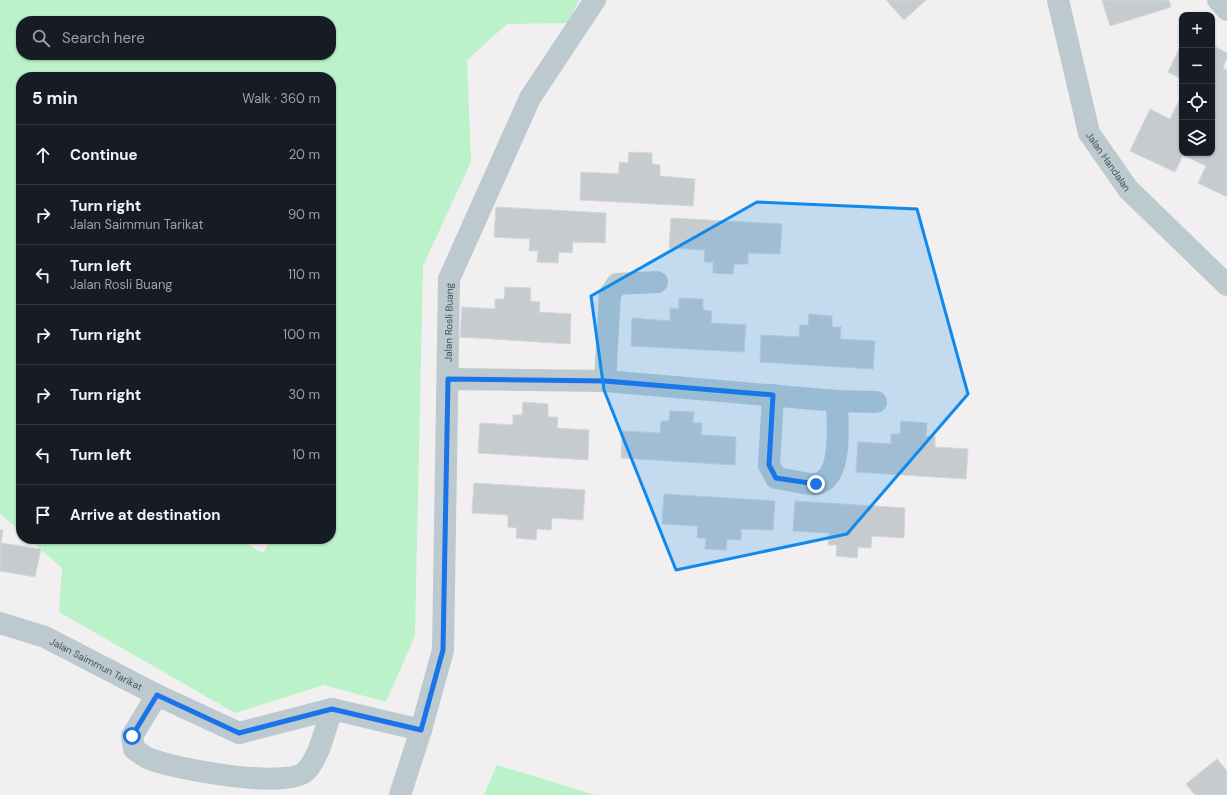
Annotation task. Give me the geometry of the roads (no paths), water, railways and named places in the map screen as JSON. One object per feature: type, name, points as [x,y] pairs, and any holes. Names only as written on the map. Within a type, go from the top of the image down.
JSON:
[{"type":"street","name":"Jalan Rosli Buang","points":[[400,795],[421,730],[443,650],[449,279],[530,98],[595,0]]},
{"type":"street","name":"Jalan Handalan","points":[[1058,0],[1089,133],[1128,189],[1227,285]]},
{"type":"street","points":[[1218,0],[1227,10]]},
{"type":"street","points":[[605,381],[610,294],[617,284],[657,282]]},
{"type":"street","points":[[448,379],[605,381],[837,401],[876,402]]},
{"type":"street","points":[[773,395],[769,465],[776,478],[816,484],[828,478],[836,464],[837,401]]},
{"type":"street","name":"Jalan Saimmun Tarikat","points":[[0,623],[44,637],[157,695],[239,733],[332,709],[421,730]]},
{"type":"street","points":[[157,695],[132,736],[134,749],[149,759],[212,774],[284,780],[305,772],[317,753],[332,709]]}]
